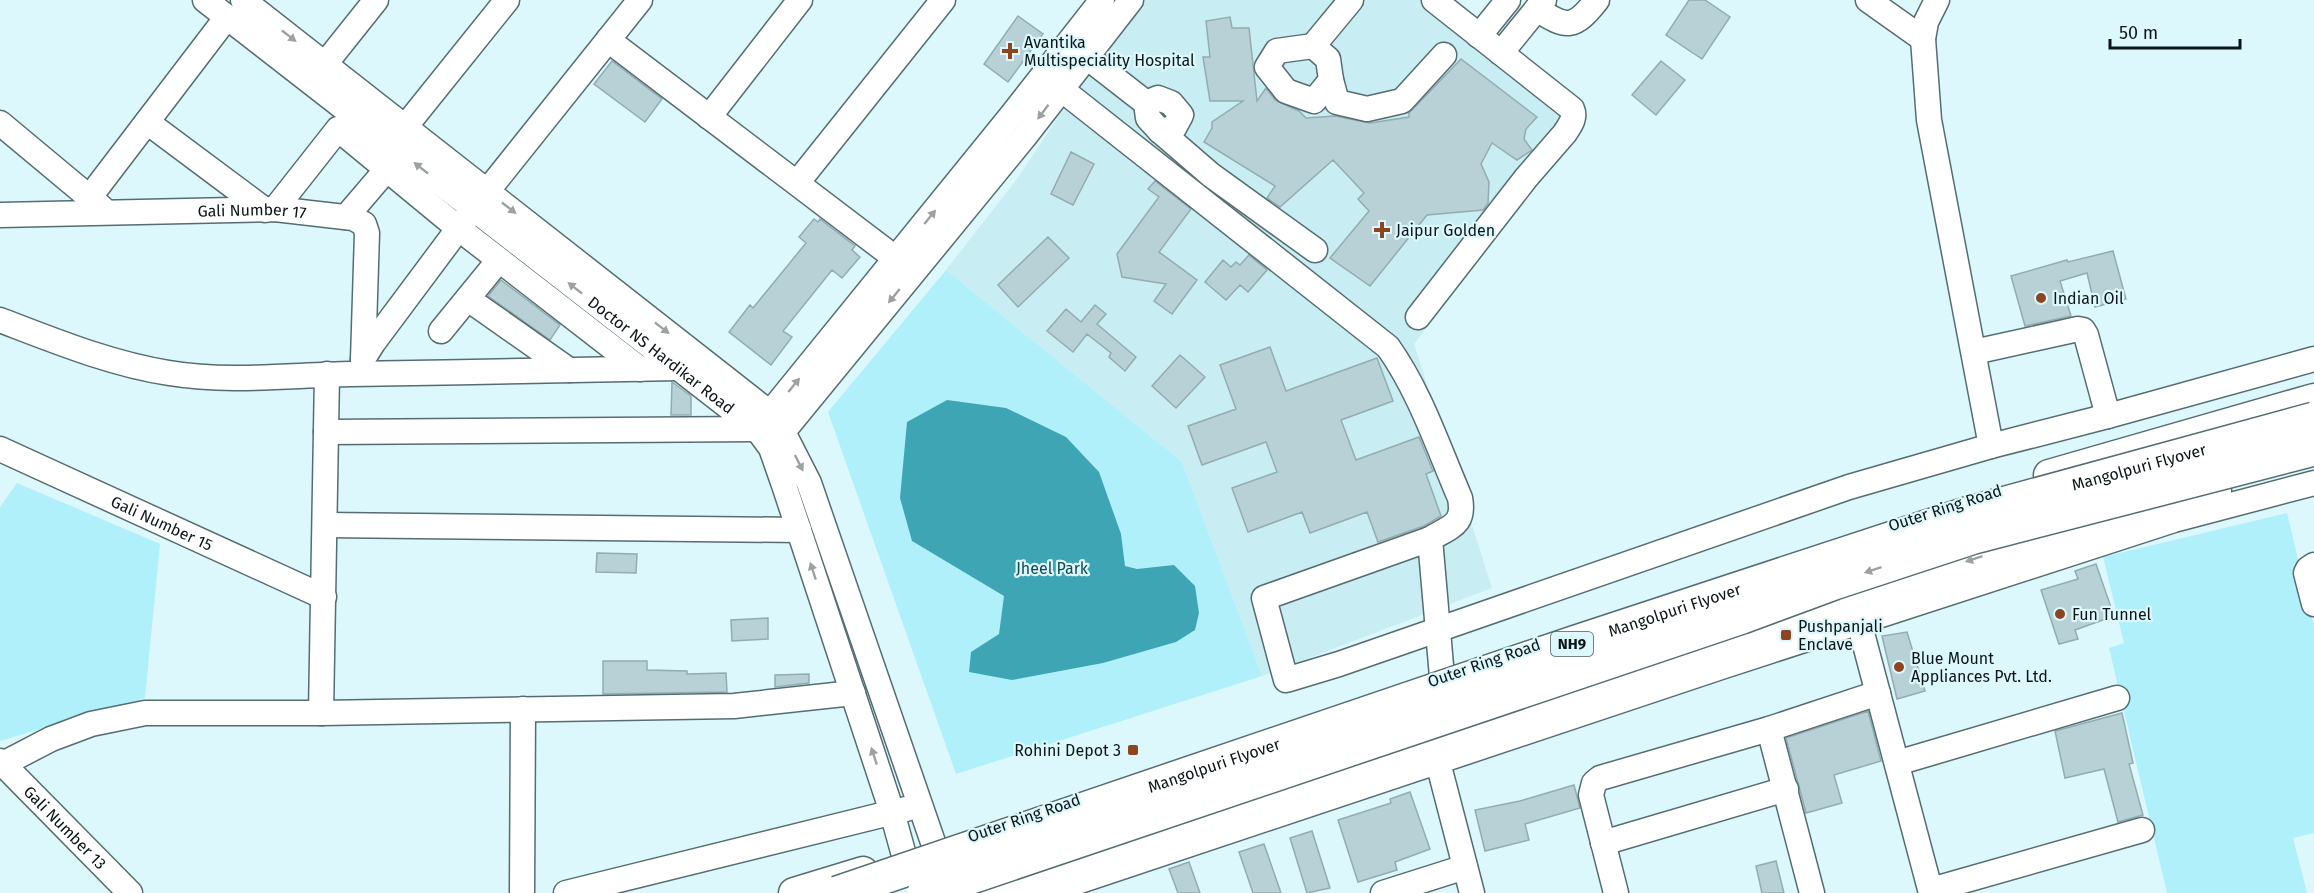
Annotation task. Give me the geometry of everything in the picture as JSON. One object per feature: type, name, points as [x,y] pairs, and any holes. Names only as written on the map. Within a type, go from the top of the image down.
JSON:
[{"type":"highway","name":"Mangolpuri Flyover","points":[[837,893],[1573,643],[1955,518],[2314,419]]},
{"type":"highway","name":"Mangolpuri Flyover","points":[[924,893],[1974,537],[2314,449]]},
{"type":"main road","name":"Outer Ring Road","points":[[794,893],[905,859],[1998,489],[2314,399]]},
{"type":"main road","points":[[986,893],[1103,853],[1435,751],[2008,547],[2314,464]]},
{"type":"main road","points":[[1076,800],[1103,853]]},
{"type":"street","name":"Doctor NS Hardikar Road","points":[[204,0],[240,5],[325,64],[405,127],[480,200],[678,368],[770,431]]},
{"type":"street","points":[[325,64],[376,0]]},
{"type":"street","points":[[405,127],[507,0]]},
{"type":"street","points":[[359,367],[373,343],[458,228],[640,0]]},
{"type":"street","points":[[709,117],[800,0]]},
{"type":"street","points":[[797,183],[943,0]]},
{"type":"street","points":[[905,266],[1061,89],[1102,0]]},
{"type":"street","points":[[770,431],[1078,49],[1131,0]]},
{"type":"street","points":[[1331,80],[1314,101],[1286,91],[1267,67],[1277,51],[1313,46],[1351,0]]},
{"type":"street","points":[[1418,317],[1574,119],[1572,109],[1434,0]]},
{"type":"street","points":[[1479,36],[1508,0]]},
{"type":"street","points":[[1501,53],[1540,4],[1557,22],[1569,24],[1582,18],[1597,0]]},
{"type":"street","points":[[1868,0],[1923,39]]},
{"type":"street","points":[[1937,0],[1926,22],[1923,39],[1929,120],[1991,446]]},
{"type":"street","name":"Doctor NS Hardikar Road","points":[[240,5],[770,431],[809,483],[935,848]]},
{"type":"street","points":[[89,198],[240,5]]},
{"type":"street","points":[[608,40],[905,266]]},
{"type":"street","points":[[1313,46],[1328,59],[1337,102],[1367,109],[1402,101],[1444,55]]},
{"type":"street","points":[[1078,49],[1146,103],[1148,118],[1211,175],[1315,250]]},
{"type":"street","points":[[1061,89],[1388,347],[1403,368],[1416,394],[1460,498],[1462,512],[1459,521],[1430,539],[1264,598],[1286,680],[1850,488],[1991,446],[2314,359]]},
{"type":"street","points":[[147,122],[270,210],[338,129],[458,228],[640,369]]},
{"type":"street","points":[[0,123],[109,213]]},
{"type":"street","points":[[346,217],[387,169]]},
{"type":"street","name":"Gali Number 17","points":[[0,215],[270,210],[346,217]]},
{"type":"street","points":[[346,217],[364,224],[367,233],[359,367]]},
{"type":"street","points":[[441,331],[499,260]]},
{"type":"street","points":[[468,299],[569,370]]},
{"type":"street","points":[[0,320],[82,351],[167,373],[208,378],[250,379],[327,374],[359,367],[569,370],[678,368]]},
{"type":"street","points":[[1974,352],[2078,329],[2083,330],[2108,416]]},
{"type":"street","points":[[321,713],[327,374]]},
{"type":"street","points":[[326,432],[770,431]]},
{"type":"street","points":[[770,431],[799,531],[892,812],[905,859]]},
{"type":"street","name":"Gali Number 15","points":[[0,449],[324,597]]},
{"type":"street","points":[[1044,893],[1435,751],[1859,622],[2174,519],[2314,483]]},
{"type":"street","points":[[325,525],[799,531]]},
{"type":"street","points":[[1430,539],[1442,677]]},
{"type":"street","points":[[2314,565],[2306,573],[2314,604]]},
{"type":"street","points":[[1859,622],[1931,892],[2142,830]]},
{"type":"street","points":[[1,762],[91,724],[145,713],[321,713],[734,706],[853,693]]},
{"type":"street","points":[[1616,893],[1591,795],[1594,783],[1600,778],[1769,729],[1878,693]]},
{"type":"street","points":[[1897,764],[2116,698]]},
{"type":"street","points":[[522,893],[523,709]]},
{"type":"street","points":[[1769,729],[1812,893]]},
{"type":"street","points":[[1435,751],[1472,893]]},
{"type":"street","name":"Gali Number 13","points":[[1,762],[130,893]]},
{"type":"street","points":[[1603,843],[1785,789]]},
{"type":"street","points":[[566,893],[920,805]]},
{"type":"street","points":[[1391,892],[1465,867]]},
{"type":"shaded area","points":[[1145,0],[1433,0],[1587,116],[1414,344],[1492,588],[1262,676],[1182,462],[946,270],[1017,179],[1076,90]]},
{"type":"shaded area","points":[[947,400],[1006,408],[1066,437],[1099,472],[1121,534],[1125,566],[1137,569],[1174,565],[1195,586],[1199,613],[1195,630],[1176,642],[1103,663],[1012,680],[969,672],[971,652],[999,634],[1004,596],[912,541],[900,498],[907,422]]},
{"type":"green space","name":"Jheel Park","points":[[946,270],[1182,462],[1262,676],[956,774],[828,412]]},
{"type":"green space","points":[[17,483],[160,544],[145,698],[0,741],[0,507]]},
{"type":"green space","points":[[2287,513],[2314,626],[2314,833],[2293,838],[2307,893],[2167,893],[2109,648],[2124,643],[2103,557]]},
{"type":"building","points":[[1689,0],[1705,0],[1730,17],[1702,59],[1666,35]]},
{"type":"building","points":[[1018,16],[1043,34],[1008,82],[984,64]]},
{"type":"building","points":[[1230,17],[1232,28],[1249,28],[1257,101],[1266,88],[1275,100],[1299,111],[1306,118],[1335,116],[1370,123],[1409,117],[1409,113],[1461,59],[1537,117],[1526,129],[1524,139],[1532,150],[1517,160],[1492,143],[1481,164],[1489,182],[1488,203],[1483,210],[1427,215],[1370,286],[1330,258],[1369,211],[1358,199],[1364,193],[1333,160],[1280,207],[1267,198],[1275,186],[1204,142],[1212,128],[1212,122],[1243,101],[1210,101],[1203,57],[1210,57],[1206,21]]},
{"type":"building","points":[[612,61],[662,99],[645,122],[594,84]]},
{"type":"building","points":[[1661,61],[1685,80],[1656,115],[1632,95]]},
{"type":"building","points":[[1071,152],[1094,164],[1073,205],[1051,194]]},
{"type":"building","points":[[1155,181],[1191,209],[1159,252],[1197,280],[1172,314],[1154,301],[1166,284],[1122,277],[1117,254],[1159,197],[1148,189]]},
{"type":"building","points":[[814,219],[818,222],[820,219],[855,246],[852,250],[860,257],[842,278],[832,270],[783,331],[792,337],[771,365],[729,332],[750,305],[753,308],[806,243],[799,237]]},
{"type":"building","points":[[1048,237],[1069,258],[1018,307],[998,285]]},
{"type":"building","points":[[2113,251],[2126,299],[2095,307],[2087,273],[2060,281],[2071,316],[2025,326],[2011,276],[2067,260],[2068,262]]},
{"type":"building","points":[[1249,255],[1267,270],[1248,292],[1240,285],[1226,300],[1205,282],[1223,260],[1231,267],[1236,262],[1240,265]]},
{"type":"building","points":[[501,280],[560,325],[550,340],[488,296]]},
{"type":"building","points":[[1095,305],[1106,314],[1097,324],[1136,357],[1125,371],[1109,357],[1111,353],[1087,334],[1073,352],[1047,331],[1066,309],[1081,322]]},
{"type":"building","points":[[1270,347],[1286,391],[1377,358],[1393,401],[1341,420],[1356,460],[1419,437],[1433,471],[1426,474],[1441,516],[1424,526],[1378,542],[1367,512],[1310,533],[1302,512],[1248,532],[1232,488],[1277,472],[1266,442],[1202,465],[1188,426],[1236,409],[1220,365]]},
{"type":"building","points":[[1180,355],[1205,377],[1176,408],[1152,386]]},
{"type":"building","points":[[672,382],[691,396],[691,415],[671,415]]},
{"type":"building","points":[[597,553],[637,554],[636,573],[596,572]]},
{"type":"building","points":[[2096,564],[2114,616],[2075,630],[2078,639],[2059,644],[2041,590],[2078,579],[2075,571]]},
{"type":"building","points":[[768,618],[768,639],[732,641],[731,620]]},
{"type":"building","points":[[1907,632],[1925,691],[1897,699],[1882,636]]},
{"type":"building","points":[[603,661],[647,661],[647,670],[687,671],[687,674],[726,673],[727,692],[603,694]]},
{"type":"building","points":[[809,674],[809,683],[775,687],[775,675]]},
{"type":"building","points":[[1868,711],[1881,761],[1834,775],[1842,803],[1806,813],[1786,738]]},
{"type":"building","points":[[2122,713],[2133,763],[2129,764],[2143,815],[2118,822],[2104,769],[2065,778],[2055,731]]},
{"type":"building","points":[[1574,785],[1580,808],[1525,824],[1529,840],[1485,851],[1475,810],[1520,801]]},
{"type":"building","points":[[1410,792],[1430,849],[1395,862],[1397,870],[1358,882],[1338,820],[1391,803],[1390,799]]},
{"type":"building","points":[[1312,831],[1330,888],[1307,893],[1290,838]]},
{"type":"building","points":[[1264,844],[1281,893],[1253,893],[1239,852]]},
{"type":"building","points":[[1776,861],[1784,893],[1762,893],[1756,866]]},
{"type":"building","points":[[1189,862],[1200,893],[1178,893],[1169,869]]},
{"type":"place","name":"Avantika Multispeciality Hospital","points":[[1010,51]]},
{"type":"place","name":"Jaipur Golden","points":[[1382,230]]},
{"type":"place","name":"Indian Oil","points":[[2041,298]]},
{"type":"place","name":"Fun Tunnel","points":[[2060,614]]},
{"type":"place","name":"Pushpanjali Enclave","points":[[1786,635]]},
{"type":"place","name":"Blue Mount Appliances Pvt. Ltd.","points":[[1899,667]]},
{"type":"place","name":"Rohini Depot 3","points":[[1133,750]]}]
